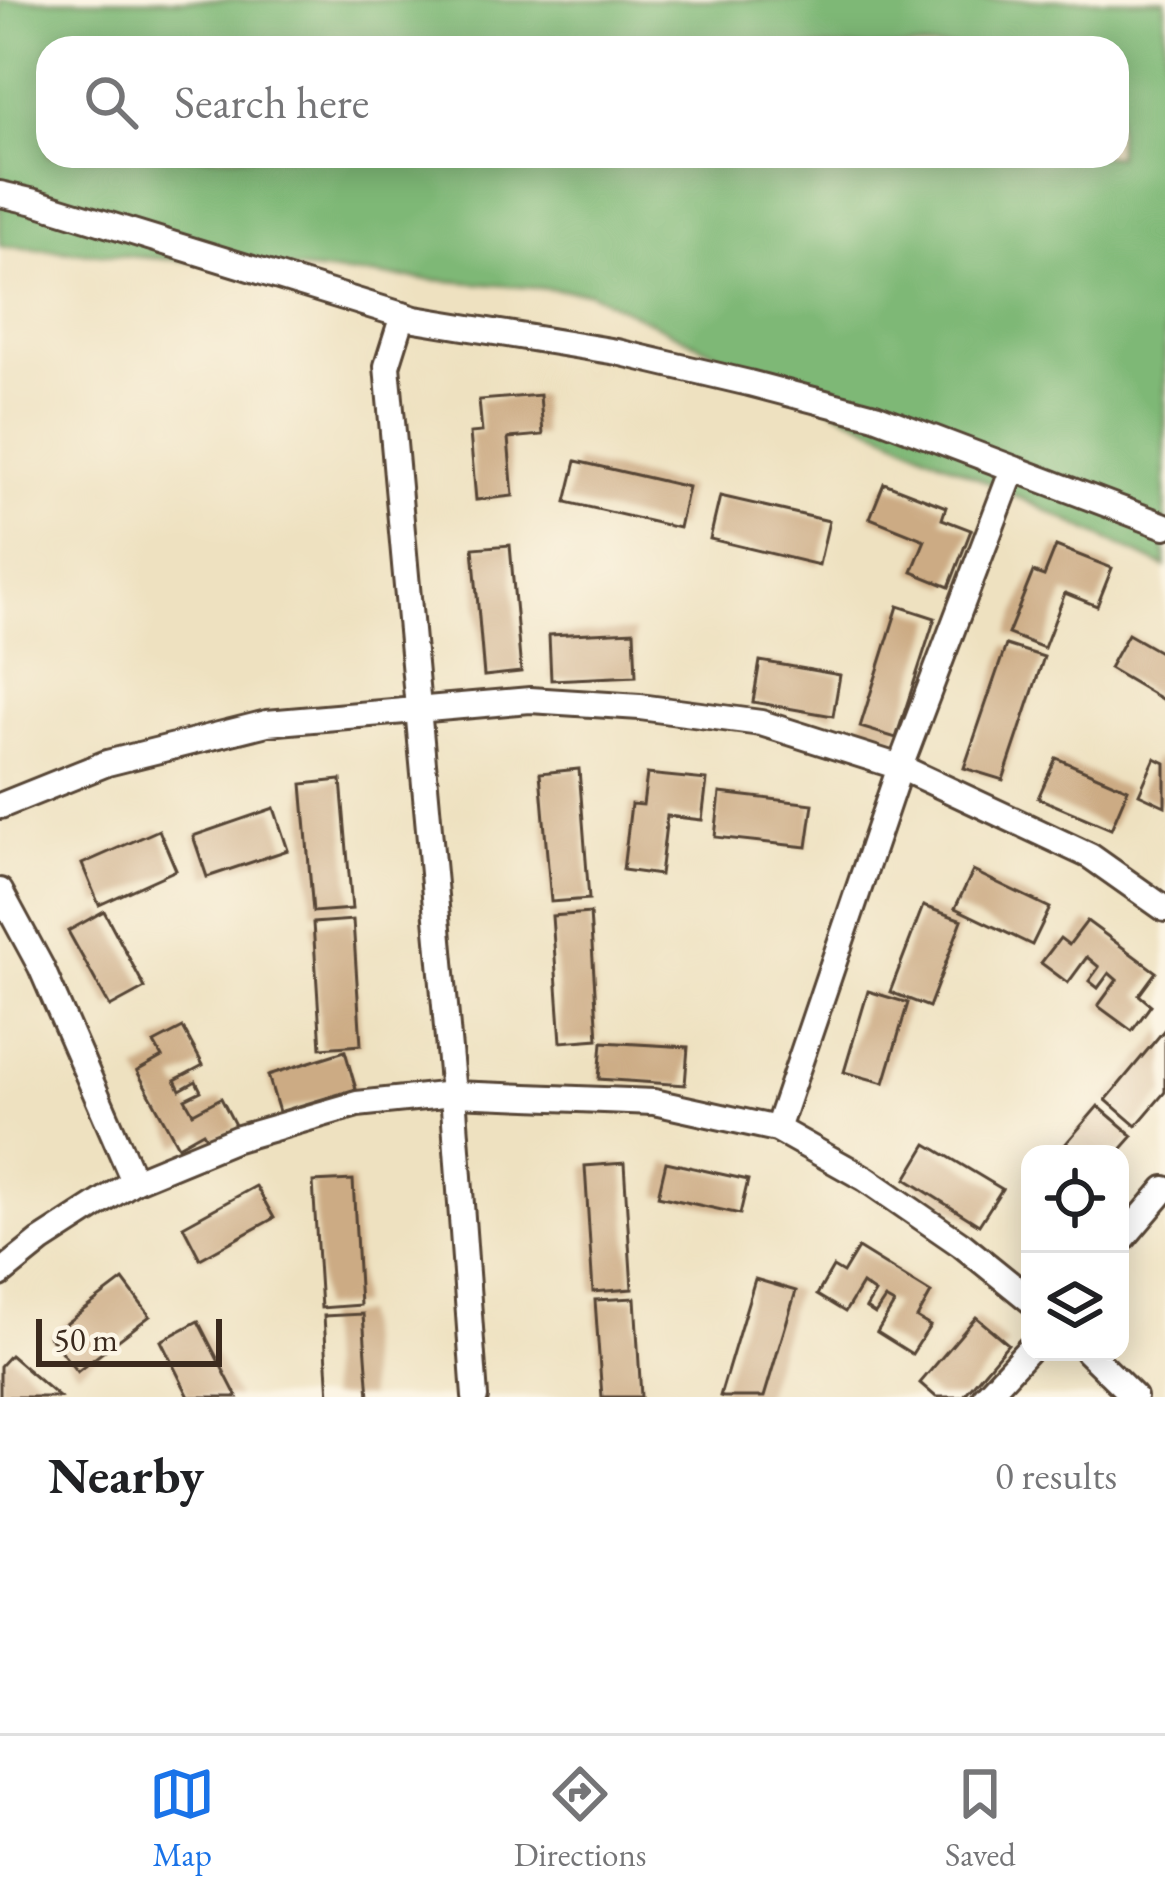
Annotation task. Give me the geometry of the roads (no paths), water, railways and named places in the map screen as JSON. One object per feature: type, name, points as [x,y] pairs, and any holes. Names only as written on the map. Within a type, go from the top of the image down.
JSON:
[{"type":"street","points":[[0,194],[403,315],[617,352],[875,416],[1165,526]]},
{"type":"street","points":[[403,315],[387,365],[453,1094],[475,1397]]},
{"type":"street","points":[[776,1129],[900,766],[1013,469]]},
{"type":"street","points":[[0,806],[107,763],[267,723],[530,700],[640,707],[761,723],[900,766],[1090,856],[1165,909]]},
{"type":"street","points":[[0,892],[40,967],[134,1180]]},
{"type":"street","points":[[0,1274],[134,1180],[236,1139],[357,1103],[453,1094],[653,1102],[776,1129],[866,1179],[1021,1293]]},
{"type":"street","points":[[1129,1231],[1165,1189]]},
{"type":"street","points":[[986,1397],[1021,1358]]},
{"type":"street","points":[[1097,1361],[1134,1397]]}]
